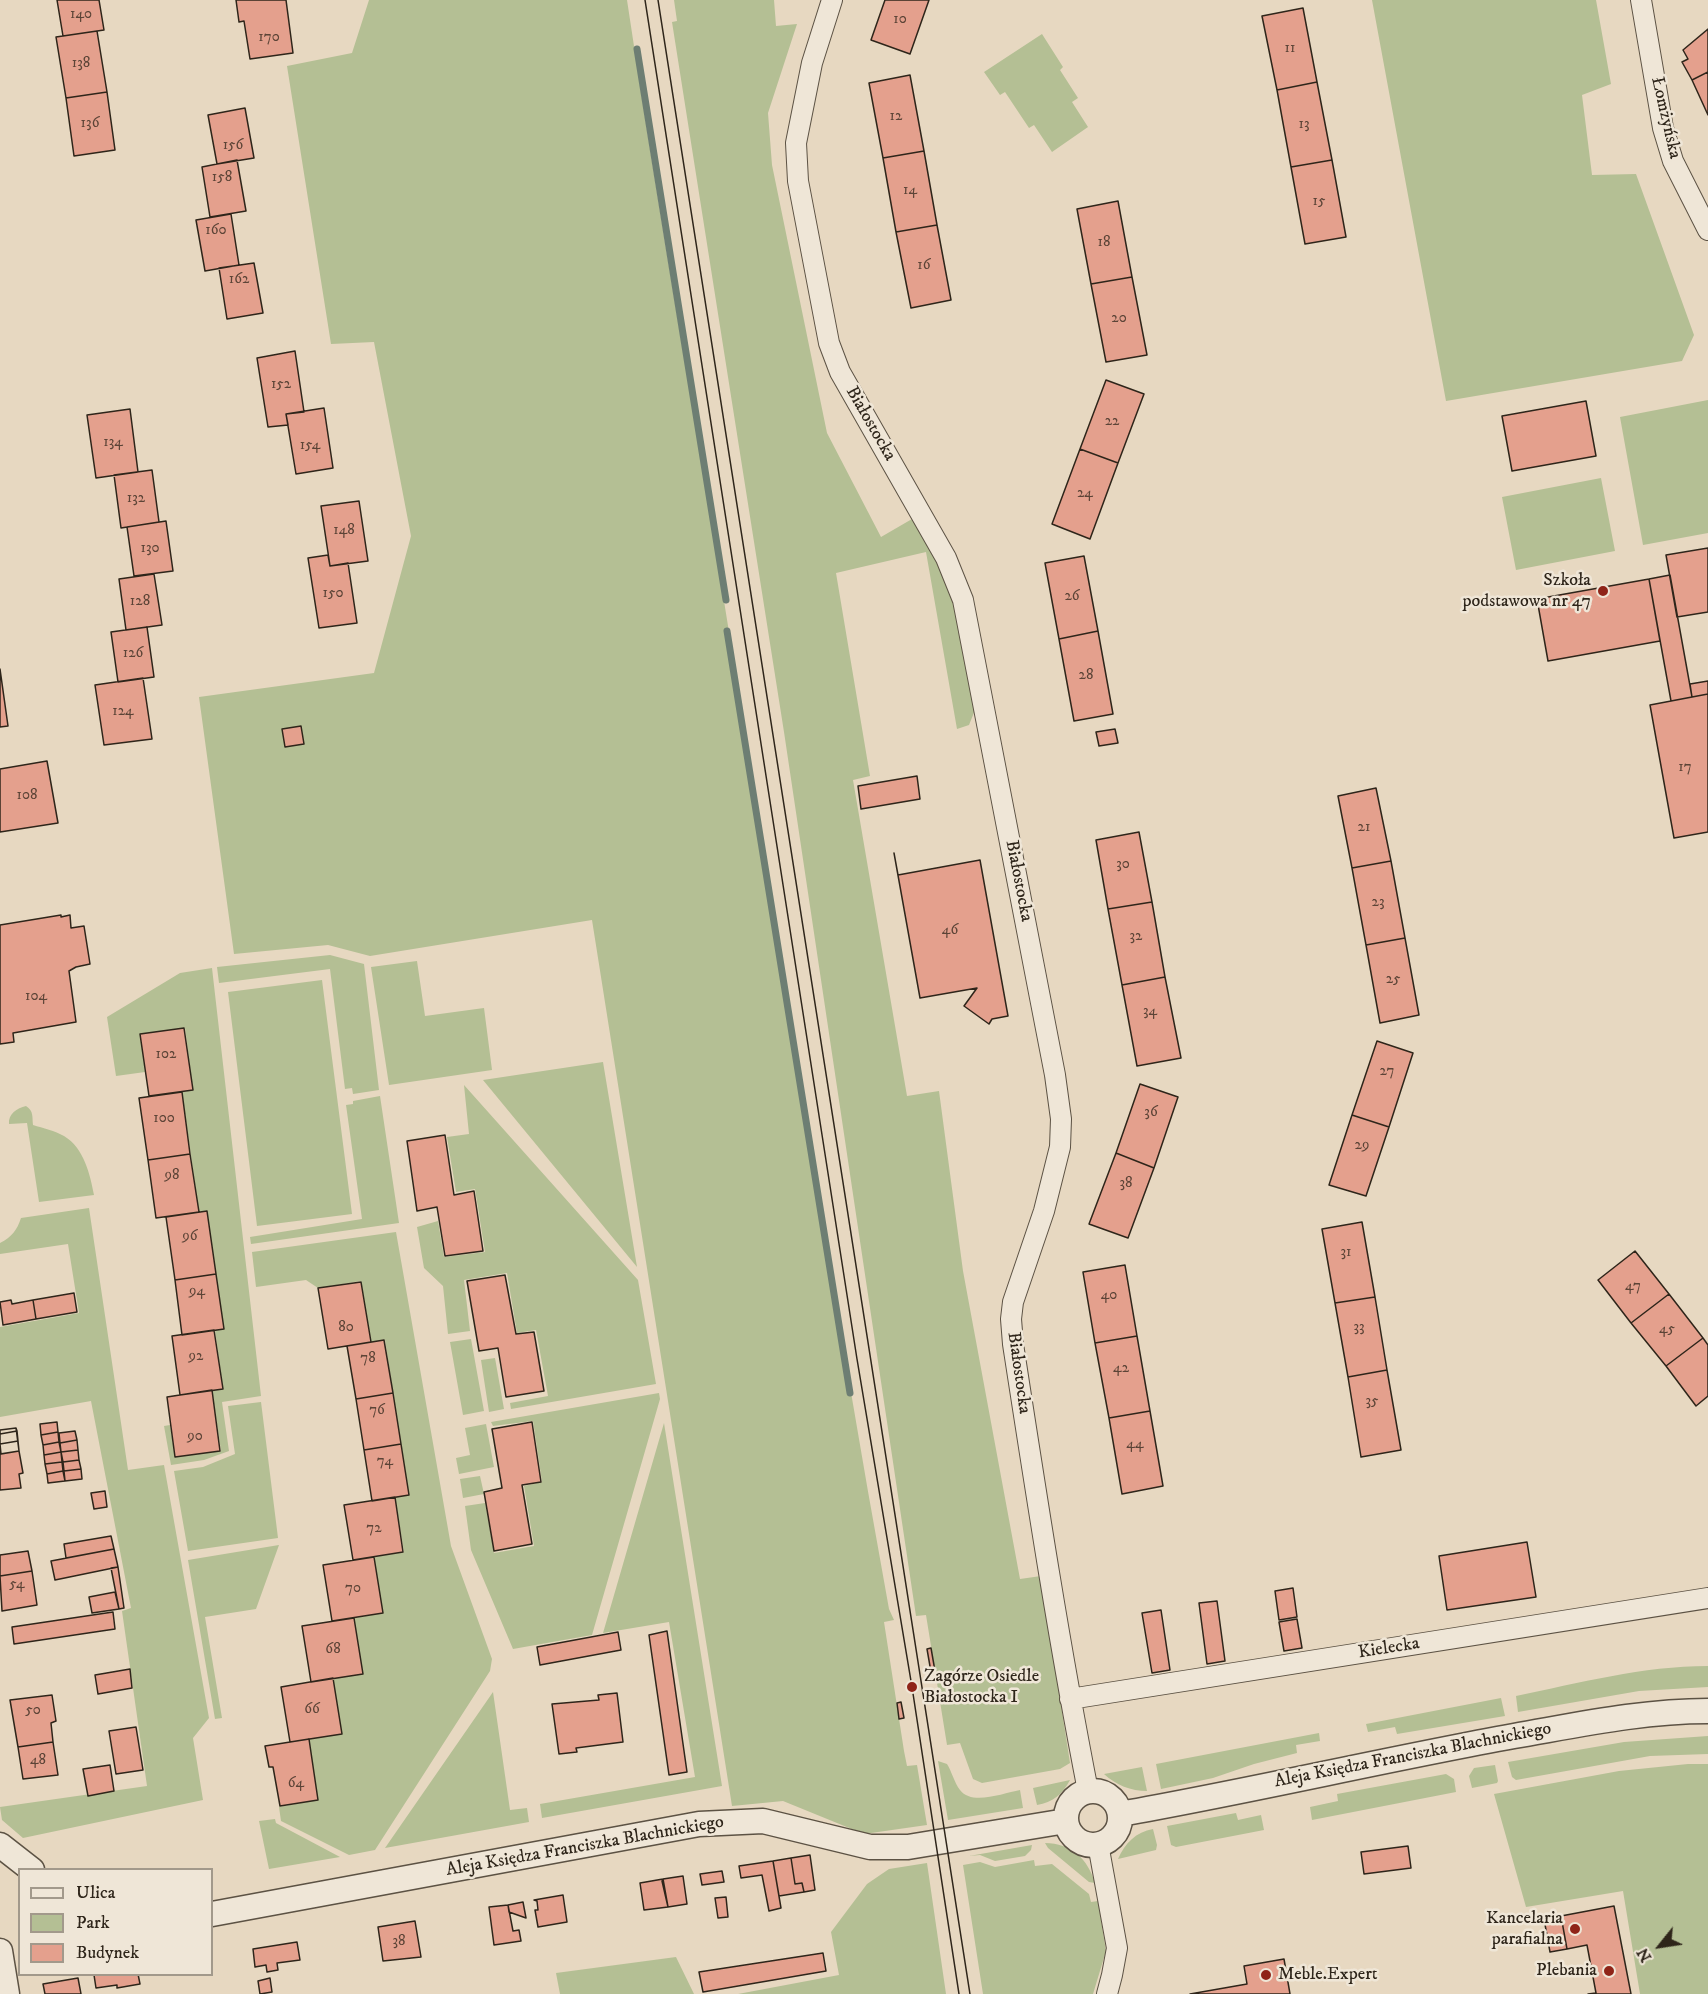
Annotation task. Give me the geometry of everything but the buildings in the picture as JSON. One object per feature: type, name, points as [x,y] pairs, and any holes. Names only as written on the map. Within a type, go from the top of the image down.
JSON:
[{"type":"street","name":"Białostocka","points":[[832,0],[812,63],[796,143],[798,181],[830,343],[840,372],[946,558],[963,600],[1057,1091],[1061,1119],[1057,1162],[1044,1211],[1013,1302],[1011,1319],[1014,1356],[1070,1699],[1088,1791]]},
{"type":"street","name":"Łomżyńska","points":[[1641,0],[1663,128],[1673,161],[1708,230]]},
{"type":"street","name":"Kielecka","points":[[1070,1699],[1708,1598]]},
{"type":"street","name":"Aleja Księdza Franciszka Blachnickiego","points":[[1119,1814],[1454,1746],[1635,1715],[1708,1711]]},
{"type":"street","points":[[1088,1791],[1096,1791],[1112,1798],[1119,1814],[1119,1822],[1112,1837],[1098,1844],[1080,1842],[1073,1837],[1066,1821],[1066,1811],[1071,1802],[1078,1795],[1088,1791]]},
{"type":"street","name":"Aleja Księdza Franciszka Blachnickiego","points":[[213,1914],[708,1823],[763,1821],[847,1842],[889,1848],[1066,1821]]},
{"type":"street","points":[[1098,1844],[1117,1948],[1107,1994]]},
{"type":"street","points":[[0,1845],[31,1868]]},
{"type":"street","points":[[7,1994],[0,1952],[18,1950]]},
{"type":"green space","points":[[369,0],[627,0],[828,1255],[889,1609],[894,1620],[884,1622],[904,1751],[907,1766],[917,1765],[927,1825],[864,1834],[783,1801],[732,1806],[592,920],[370,956],[328,945],[234,954],[199,697],[374,673],[411,536],[374,342],[331,344],[287,66],[352,53]]},
{"type":"green space","points":[[674,0],[774,0],[776,26],[797,24],[768,113],[772,165],[827,433],[881,537],[912,519],[938,558],[954,596],[975,710],[969,725],[957,729],[926,552],[836,573],[870,776],[853,780],[907,1096],[939,1091],[963,1271],[1020,1579],[1041,1576],[1070,1763],[1060,1769],[982,1783],[973,1779],[960,1743],[947,1745],[926,1615],[916,1616],[784,732],[672,22],[677,21]]},
{"type":"green space","points":[[1372,0],[1596,0],[1611,84],[1582,95],[1592,175],[1636,174],[1694,335],[1682,361],[1446,401]]},
{"type":"green space","points":[[1042,34],[1063,67],[1060,70],[1078,98],[1072,102],[1088,127],[1052,152],[1034,125],[1029,128],[1005,92],[1000,95],[984,72]]},
{"type":"green space","points":[[1708,400],[1708,533],[1643,545],[1620,417]]},
{"type":"green space","points":[[1601,478],[1615,551],[1516,570],[1502,497]]},
{"type":"green space","points":[[330,955],[364,964],[379,1090],[353,1094],[352,1088],[345,1089],[330,969],[219,983],[217,967]]},
{"type":"green space","points":[[417,961],[425,1016],[484,1008],[492,1070],[389,1085],[371,967]]},
{"type":"green space","points":[[212,968],[261,1396],[222,1402],[229,1451],[204,1460],[171,1465],[164,1426],[170,1425],[175,1457],[221,1451],[212,1390],[223,1389],[215,1330],[224,1329],[207,1211],[199,1212],[182,1092],[193,1090],[185,1028],[140,1034],[145,1072],[116,1076],[107,1017],[180,973]]},
{"type":"green space","points":[[322,980],[352,1214],[257,1226],[228,992]]},
{"type":"green space","points":[[603,1062],[637,1267],[483,1080]]},
{"type":"green space","points":[[464,1085],[638,1280],[656,1384],[511,1409],[510,1403],[548,1396],[536,1330],[517,1333],[507,1273],[464,1280],[470,1331],[448,1334],[443,1286],[424,1268],[417,1227],[438,1221],[444,1257],[485,1252],[475,1189],[456,1192],[447,1137],[469,1134]]},
{"type":"green space","points":[[380,1096],[399,1223],[251,1244],[250,1237],[362,1219],[346,1105],[353,1104],[353,1101]]},
{"type":"green space","points":[[26,1106],[31,1112],[33,1125],[64,1136],[77,1147],[88,1170],[94,1195],[39,1202],[27,1123],[9,1124],[14,1112]]},
{"type":"green space","points":[[89,1208],[128,1470],[164,1465],[209,1718],[193,1738],[203,1800],[23,1838],[2,1820],[0,1807],[147,1786],[122,1611],[131,1608],[91,1401],[0,1417],[0,1327],[79,1313],[68,1244],[0,1254],[0,1243],[14,1233],[21,1218]]},
{"type":"green space","points":[[396,1232],[451,1546],[492,1659],[490,1671],[375,1850],[349,1855],[281,1821],[279,1807],[318,1800],[309,1739],[342,1734],[333,1678],[363,1674],[354,1618],[383,1613],[374,1557],[404,1552],[395,1497],[409,1494],[385,1340],[371,1342],[361,1281],[318,1288],[306,1280],[256,1287],[252,1252]]},
{"type":"green space","points":[[471,1339],[484,1411],[463,1415],[450,1342]]},
{"type":"green space","points":[[495,1358],[504,1409],[489,1412],[481,1360]]},
{"type":"green space","points":[[659,1393],[660,1399],[592,1635],[513,1649],[471,1550],[465,1506],[485,1503],[494,1553],[534,1546],[524,1486],[542,1482],[533,1421],[493,1426],[491,1422]]},
{"type":"green space","points":[[261,1402],[278,1538],[188,1551],[174,1471],[203,1467],[235,1454],[228,1406]]},
{"type":"green space","points":[[664,1423],[722,1786],[542,1818],[540,1804],[695,1777],[669,1622],[603,1633]]},
{"type":"green space","points":[[486,1424],[494,1467],[459,1474],[456,1458],[470,1455],[465,1428]]},
{"type":"green space","points":[[480,1476],[484,1494],[463,1498],[460,1479]]},
{"type":"green space","points":[[279,1545],[256,1609],[205,1617],[222,1718],[215,1719],[188,1560]]},
{"type":"green space","points":[[1708,1666],[1708,1687],[1639,1691],[1518,1712],[1516,1696],[1635,1672]]},
{"type":"green space","points":[[493,1692],[510,1810],[527,1808],[529,1822],[385,1848]]},
{"type":"green space","points":[[1501,1698],[1505,1716],[1397,1734],[1395,1727],[1368,1732],[1366,1724]]},
{"type":"green space","points":[[1319,1733],[1320,1741],[1296,1745],[1297,1753],[1213,1778],[1161,1789],[1156,1764]]},
{"type":"green space","points":[[1708,1736],[1708,1754],[1650,1756],[1516,1780],[1512,1777],[1508,1762],[1624,1742]]},
{"type":"green space","points":[[938,1761],[947,1764],[958,1787],[965,1795],[980,1798],[1020,1790],[1023,1808],[948,1820]]},
{"type":"green space","points":[[1708,1764],[1708,1994],[1640,1994],[1623,1891],[1526,1907],[1494,1794],[1619,1771]]},
{"type":"green space","points":[[1495,1765],[1497,1783],[1472,1788],[1469,1776],[1474,1768]]},
{"type":"green space","points":[[1142,1767],[1147,1791],[1124,1787],[1104,1774]]},
{"type":"green space","points":[[1446,1774],[1454,1779],[1456,1792],[1312,1820],[1310,1807],[1338,1801],[1337,1794]]},
{"type":"green space","points":[[1070,1780],[1056,1797],[1037,1805],[1033,1788]]},
{"type":"green space","points":[[1236,1813],[1238,1820],[1261,1815],[1264,1830],[1176,1847],[1171,1845],[1167,1826]]},
{"type":"green space","points":[[275,1819],[276,1823],[340,1857],[269,1869],[259,1821]]},
{"type":"green space","points":[[1153,1829],[1156,1850],[1118,1859],[1132,1839]]},
{"type":"green space","points":[[1045,1843],[1063,1846],[1077,1854],[1088,1867],[1095,1883],[1089,1882]]},
{"type":"green space","points":[[1032,1845],[1031,1850],[1025,1856],[995,1861],[980,1855],[969,1856]]},
{"type":"green space","points":[[1034,1860],[1035,1866],[1052,1864],[1089,1894],[1091,1902],[1098,1901],[1106,1951],[1093,1994],[983,1994],[963,1865],[980,1862],[995,1867]]},
{"type":"green space","points":[[927,1863],[946,1994],[738,1994],[839,1975],[831,1932],[867,1884],[889,1869]]},
{"type":"green space","points":[[676,1957],[694,1994],[560,1994],[556,1973]]},
{"type":"waterway","points":[[637,49],[726,600]]},
{"type":"waterway","points":[[727,631],[850,1393]]},
{"type":"tram line","points":[[645,0],[857,1359],[912,1687],[959,1994]]},
{"type":"tram line","points":[[658,0],[970,1994]]},
{"type":"place","name":"Szkoła podstawowa nr 47","points":[[1603,591]]},
{"type":"place","name":"Zagórze Osiedle Białostocka I","points":[[912,1687]]},
{"type":"place","name":"Kancelaria parafialna","points":[[1575,1929]]},
{"type":"place","name":"Plebania","points":[[1609,1971]]},
{"type":"place","name":"Meble.Expert","points":[[1266,1975]]}]
